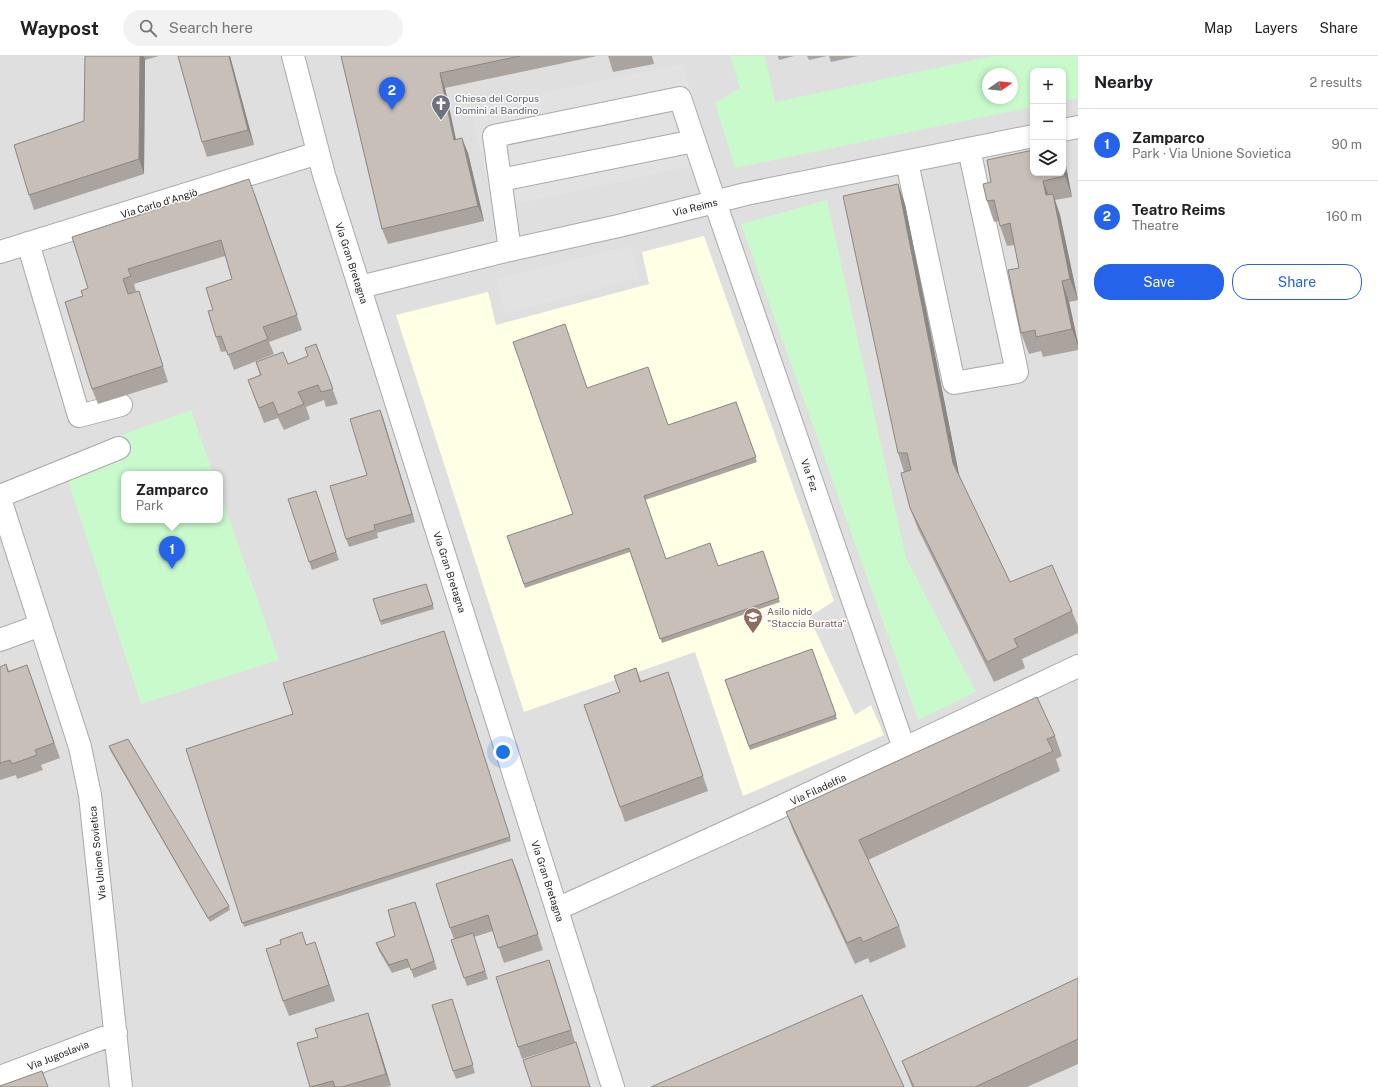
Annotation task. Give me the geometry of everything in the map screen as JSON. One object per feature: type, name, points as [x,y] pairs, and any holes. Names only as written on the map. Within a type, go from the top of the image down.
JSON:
[{"type":"street","name":"Via Gran Bretagna","points":[[293,56],[318,153],[350,258],[613,1087]]},
{"type":"street","name":"Via Fez","points":[[501,180],[494,136],[680,98],[904,748]]},
{"type":"street","points":[[1066,129],[1078,127]]},
{"type":"street","name":"Via Reims","points":[[360,287],[510,250],[623,225],[746,194],[1030,137]]},
{"type":"street","points":[[510,250],[501,180],[694,140]]},
{"type":"street","points":[[907,162],[954,383],[1017,372],[969,149]]},
{"type":"street","name":"Via Carlo d'Angiò","points":[[0,252],[318,153]]},
{"type":"street","points":[[28,243],[79,416],[121,405]]},
{"type":"street","points":[[0,496],[119,448]]},
{"type":"street","name":"Via Unione Sovietica","points":[[0,499],[80,747],[90,795],[121,1087]]},
{"type":"street","points":[[0,640],[41,625]]},
{"type":"street","name":"Via Filadelfia","points":[[557,909],[774,810],[1078,666]]},
{"type":"street","name":"Via Jugoslavia","points":[[0,1077],[116,1033]]},
{"type":"shaded area","points":[[0,56],[1078,56],[1078,1087],[0,1087]]},
{"type":"shaded area","points":[[682,64],[718,172],[693,176],[690,166],[493,209],[471,108]]},
{"type":"shaded area","points":[[704,236],[834,601],[809,617],[855,715],[871,705],[884,735],[743,796],[695,652],[524,712],[396,315],[488,292],[496,325],[649,284],[642,252]]},
{"type":"shaded area","points":[[631,246],[638,278],[505,314],[497,279]]},
{"type":"green space","points":[[730,56],[765,56],[775,102],[993,56],[1078,56],[1078,98],[1066,100],[1066,68],[1030,68],[1030,108],[735,168],[715,103],[740,88]]},
{"type":"green space","points":[[827,200],[906,558],[976,692],[918,720],[741,224]]},
{"type":"green space","points":[[191,410],[212,471],[121,471],[121,523],[223,523],[223,501],[279,660],[141,704],[67,478],[124,457],[116,437]]},
{"type":"building","points":[[85,56],[140,56],[139,159],[29,195],[14,145],[84,121]]},
{"type":"building","points":[[178,56],[229,56],[248,130],[202,142]]},
{"type":"building","points":[[341,56],[520,56],[440,73],[454,140],[462,138],[478,206],[382,229]]},
{"type":"building","points":[[1030,151],[1030,176],[1065,176],[1043,181],[1046,195],[1053,194],[1070,279],[1062,281],[1072,329],[1036,337],[1035,330],[1021,333],[1008,270],[1019,268],[1010,223],[1000,226],[994,200],[987,201],[983,184],[991,182],[987,160]]},
{"type":"building","points":[[249,179],[297,315],[263,327],[268,339],[228,355],[221,336],[216,337],[208,311],[213,310],[206,288],[232,279],[221,240],[128,269],[131,276],[123,279],[128,294],[139,291],[163,366],[92,389],[65,302],[83,296],[81,291],[88,288],[72,237]]},
{"type":"building","points":[[898,184],[953,463],[1010,582],[1052,565],[1072,611],[1014,639],[1018,647],[987,662],[910,508],[901,473],[911,470],[907,453],[898,453],[843,196]]},
{"type":"building","points":[[565,324],[587,388],[648,367],[668,425],[736,402],[756,457],[644,496],[666,559],[710,543],[718,566],[763,551],[779,598],[660,639],[629,548],[524,584],[507,536],[573,514],[513,342]]},
{"type":"building","points":[[316,344],[333,389],[321,392],[318,385],[298,392],[304,404],[278,415],[273,402],[259,408],[248,380],[261,375],[256,362],[283,352],[288,364],[308,356],[305,348]]},
{"type":"building","points":[[380,410],[412,514],[374,525],[375,530],[346,539],[330,486],[367,475],[350,419]]},
{"type":"building","points":[[316,491],[336,552],[309,562],[288,499]]},
{"type":"building","points":[[426,584],[433,605],[380,621],[373,599]]},
{"type":"building","points":[[444,631],[510,837],[242,923],[186,749],[293,714],[283,683]]},
{"type":"building","points":[[812,649],[836,715],[749,746],[725,680]]},
{"type":"building","points":[[6,664],[8,672],[27,665],[54,743],[35,750],[37,755],[12,764],[10,760],[0,763],[0,667]]},
{"type":"building","points":[[636,668],[640,682],[668,672],[703,776],[620,807],[584,705],[620,692],[614,676]]},
{"type":"building","points":[[1037,697],[1055,736],[1047,739],[1053,751],[859,840],[899,926],[863,942],[860,937],[847,943],[786,812]]},
{"type":"building","points":[[128,739],[229,906],[208,918],[109,746]]},
{"type":"building","points":[[512,859],[538,934],[498,948],[488,915],[450,928],[436,884]]},
{"type":"building","points":[[415,902],[434,961],[411,970],[407,959],[389,965],[376,943],[395,936],[388,910]]},
{"type":"building","points":[[302,932],[306,945],[315,942],[329,985],[283,1001],[266,949],[281,944],[280,940]]},
{"type":"building","points":[[473,933],[485,971],[464,978],[451,940]]},
{"type":"building","points":[[549,960],[571,1030],[518,1047],[496,977]]},
{"type":"building","points":[[1078,978],[1078,1039],[975,1087],[914,1087],[902,1061]]},
{"type":"building","points":[[862,995],[904,1087],[651,1087]]},
{"type":"building","points":[[452,999],[473,1065],[453,1071],[432,1005]]},
{"type":"building","points":[[368,1013],[386,1074],[342,1087],[335,1087],[333,1081],[310,1087],[297,1043],[318,1037],[315,1029]]},
{"type":"building","points":[[576,1042],[590,1087],[532,1087],[523,1060]]},
{"type":"building","points":[[42,1071],[48,1087],[0,1087],[0,1086]]},
{"type":"place","name":"Teatro Reims","points":[[392,110]]},
{"type":"place","name":"Chiesa del Corpus Domini al Bandino","points":[[441,121]]},
{"type":"place","name":"Zamparco","points":[[172,569]]},
{"type":"place","name":"Asilo nido \"Staccia Buratta\"","points":[[753,634]]}]
